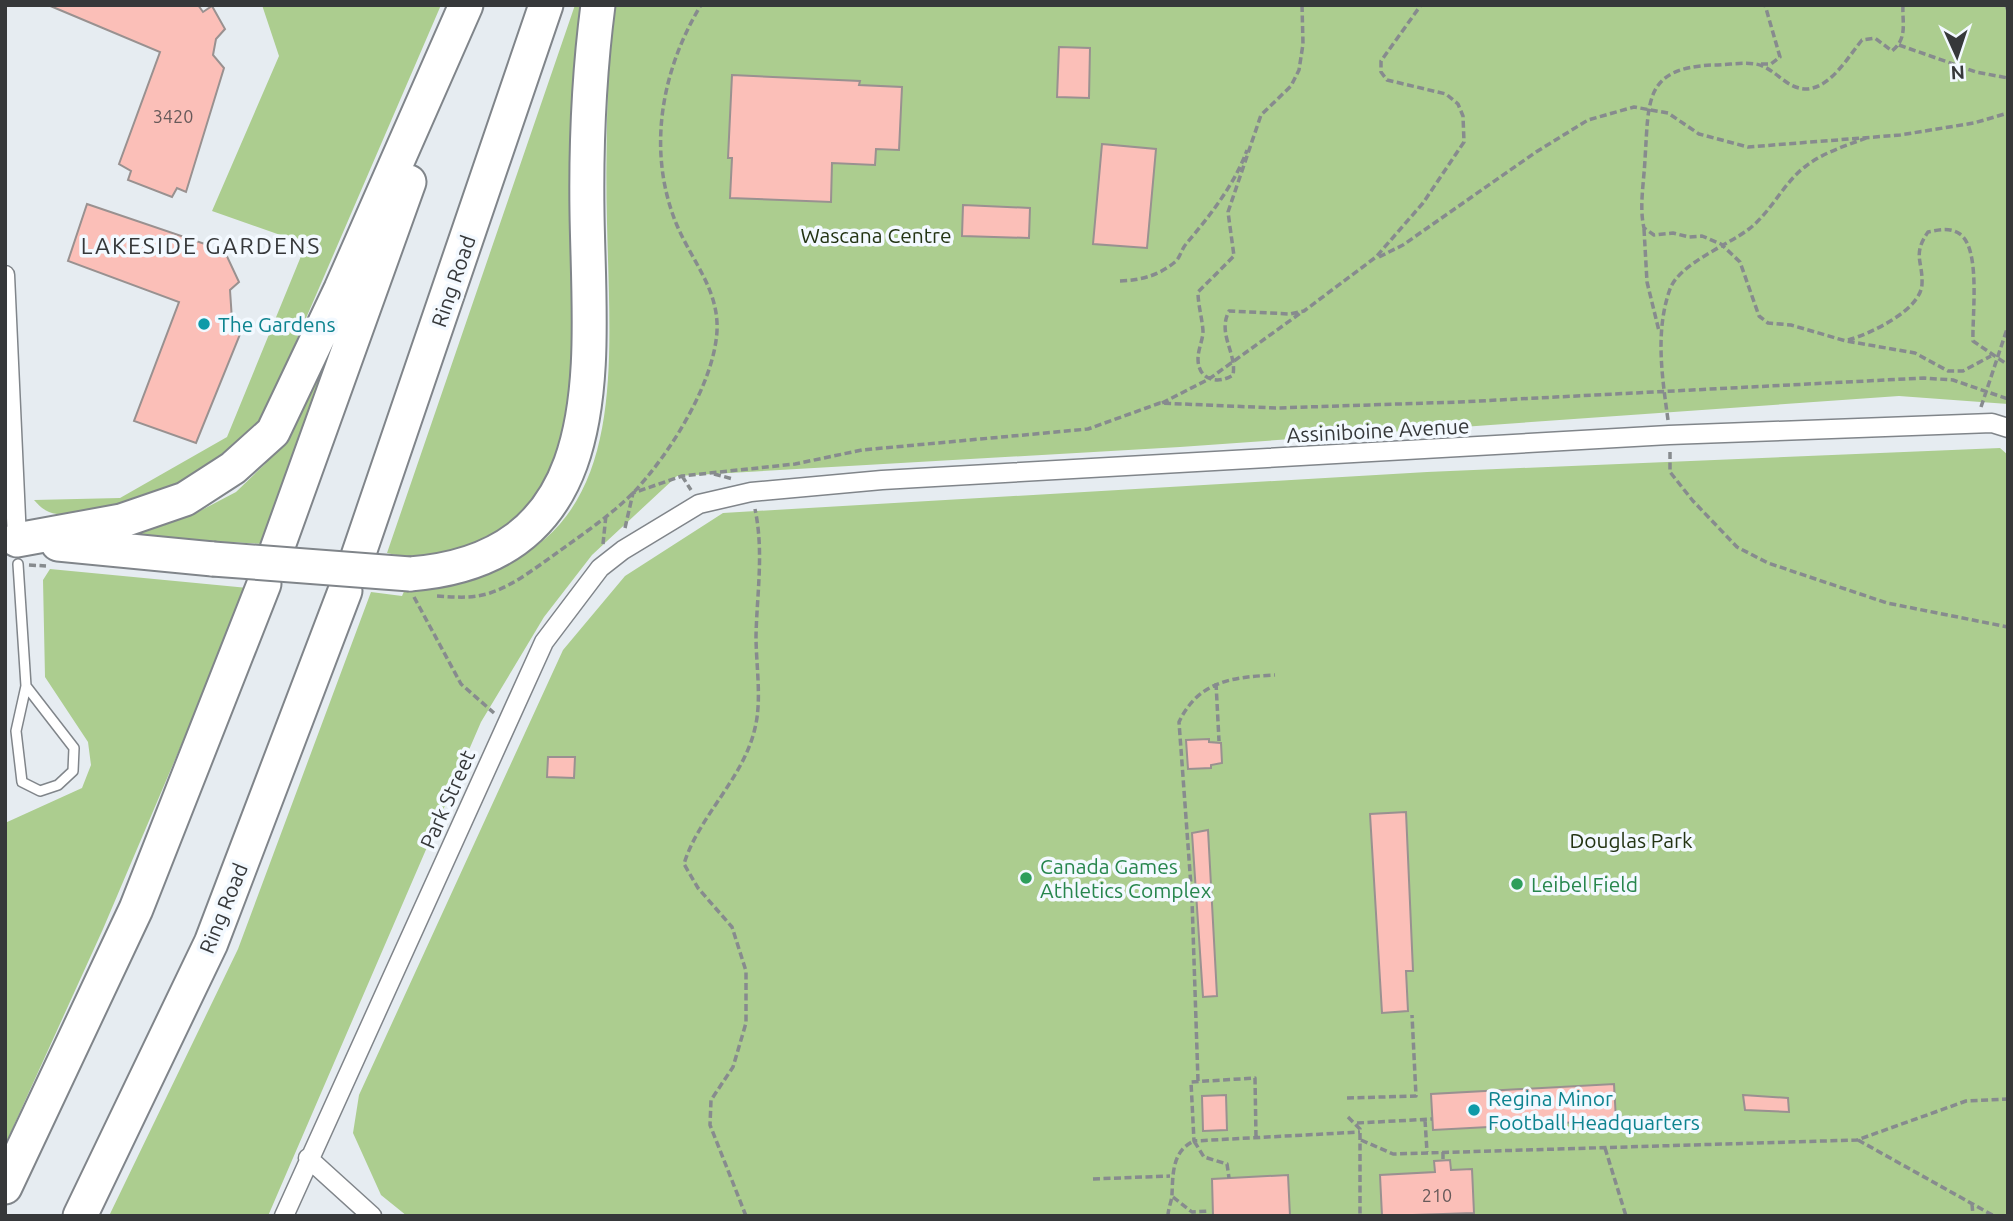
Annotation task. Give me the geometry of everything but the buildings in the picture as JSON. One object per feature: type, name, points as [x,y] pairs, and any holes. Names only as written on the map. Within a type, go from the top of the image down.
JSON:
[{"type":"highway","points":[[18,552],[185,499],[233,468],[274,432],[466,5]]},
{"type":"highway","points":[[277,549],[472,5]]},
{"type":"highway","name":"Ring Road","points":[[358,555],[546,5]]},
{"type":"highway","points":[[18,552],[213,559],[411,583],[458,567],[512,542],[531,526],[546,508],[572,464],[587,402],[586,160],[598,5]]},
{"type":"highway","points":[[5,1187],[136,909],[264,584]]},
{"type":"highway","name":"Ring Road","points":[[80,1216],[211,943],[345,591]]},
{"type":"street","points":[[5,275],[18,552]]},
{"type":"street","name":"Assiniboine Avenue","points":[[751,492],[908,478],[1669,435],[1992,423],[2008,428]]},
{"type":"street","name":"Park Street","points":[[284,1216],[544,642],[600,568],[623,550],[699,504],[751,492]]},
{"type":"street","points":[[308,1158],[372,1216]]},
{"type":"lane","points":[[18,552],[26,686],[16,731],[22,782],[40,791],[58,785],[73,771],[74,748],[26,686]]},
{"type":"path","points":[[411,583],[460,598],[492,592],[536,568],[633,493],[691,411],[703,387],[717,330],[713,298],[677,225],[663,179],[660,155],[662,116],[670,72],[701,5]]},
{"type":"path","points":[[1120,281],[1139,281],[1177,261],[1184,246],[1233,183],[1261,115],[1291,86],[1299,70],[1303,44],[1302,5]]},
{"type":"path","points":[[1374,260],[1423,203],[1464,142],[1463,116],[1458,104],[1446,94],[1387,80],[1381,72],[1386,53],[1421,5]]},
{"type":"path","points":[[1765,5],[1780,57],[1771,64],[1686,66],[1669,72],[1656,86],[1651,108],[1642,213],[1647,282],[1659,333],[1671,472],[1693,501],[1737,547],[1768,563],[1887,603],[2008,627]]},
{"type":"path","points":[[1755,64],[1770,69],[1786,83],[1807,89],[1823,83],[1839,70],[1862,40],[1875,38],[1892,51],[1899,45],[1904,32],[1903,5]]},
{"type":"path","points":[[2006,5],[2008,11]]},
{"type":"path","points":[[1899,45],[1976,72],[2008,78]]},
{"type":"path","points":[[633,493],[682,476],[795,464],[862,450],[1088,429],[1160,404],[1209,379],[1374,260],[1403,245],[1536,152],[1588,120],[1634,107],[1651,108],[1682,120],[1699,134],[1748,147],[1869,137],[1974,123],[2008,113]]},
{"type":"path","points":[[1659,333],[1670,288],[1677,274],[1723,247],[1766,214],[1805,166],[1828,153],[1869,137]]},
{"type":"path","points":[[1251,138],[1244,172],[1236,185],[1228,212],[1234,256],[1198,292],[1203,335],[1198,358],[1202,374],[1217,382],[1233,375],[1233,362],[1224,326],[1229,312],[1290,314],[1304,311]]},
{"type":"path","points":[[1644,228],[1654,235],[1672,233],[1712,239],[1723,247],[1746,273],[1754,305],[1759,316],[1768,323],[1791,325],[1846,341],[1915,353],[1948,371],[1963,371],[1991,356]]},
{"type":"path","points":[[1846,341],[1911,307],[1922,286],[1917,261],[1920,244],[1928,232],[1951,230],[1961,235],[1973,258],[1973,341],[1991,356],[2008,365]]},
{"type":"path","points":[[1977,424],[1984,392],[2008,326]]},
{"type":"path","points":[[1160,404],[1276,408],[1665,393],[1924,378],[1953,380],[2008,399]]},
{"type":"path","points":[[746,1216],[710,1125],[711,1100],[733,1067],[746,1023],[746,971],[732,927],[698,888],[684,864],[691,841],[726,793],[755,728],[757,624],[762,568],[760,536],[751,492]]},
{"type":"path","points":[[623,550],[626,516],[633,493]]},
{"type":"path","points":[[411,583],[461,684],[506,723]]},
{"type":"path","points":[[1198,1082],[1192,900],[1180,722],[1184,713],[1212,684],[1275,675]]},
{"type":"path","points":[[1216,683],[1219,741]]},
{"type":"path","points":[[1347,1098],[1416,1096],[1412,1015]]},
{"type":"path","points":[[1229,1178],[1227,1164],[1204,1157],[1194,1140],[1191,1082],[1255,1078],[1256,1137]]},
{"type":"path","points":[[1361,1140],[1393,1154],[1857,1140],[1966,1101],[2008,1099]]},
{"type":"path","points":[[1348,1117],[1357,1123],[1432,1119]]},
{"type":"path","points":[[1425,1120],[1427,1153]]},
{"type":"path","points":[[1357,1123],[1361,1140],[1360,1216]]},
{"type":"path","points":[[1168,1216],[1173,1196],[1170,1176],[1186,1144],[1194,1140],[1360,1132]]},
{"type":"path","points":[[1857,1140],[1994,1216]]},
{"type":"path","points":[[1605,1148],[1626,1216]]},
{"type":"path","points":[[1443,1152],[1443,1160]]},
{"type":"path","points":[[1093,1179],[1170,1176]]},
{"type":"path","points":[[1173,1196],[1192,1212],[1209,1211]]},
{"type":"path","points":[[1972,1204],[1973,1216]]},
{"type":"green space","points":[[262,5],[441,5],[263,418],[239,448],[211,474],[176,493],[87,512],[50,512],[34,500],[120,498],[227,437],[306,244],[212,211],[279,56]]},
{"type":"green space","points":[[575,5],[593,5],[576,419],[539,506],[476,550],[420,560],[387,553]]},
{"type":"green space","name":"Wascana Centre","points":[[611,5],[2008,5],[2008,404],[1899,396],[1180,447],[677,476],[592,555],[544,617],[481,722],[268,1216],[109,1216],[238,949],[371,592],[402,596],[406,587],[480,574],[534,548],[570,510],[593,464],[605,410],[609,351],[606,168]]},
{"type":"green space","points":[[382,211],[266,544],[111,536],[111,532],[196,513],[236,492],[265,464],[292,421]]},
{"type":"green space","name":"Douglas Park","points":[[2000,448],[2008,455],[2008,1216],[407,1216],[381,1195],[353,1133],[359,1095],[563,650],[625,576],[723,513],[1427,472]]},
{"type":"green space","points":[[50,569],[248,588],[103,929],[5,1145],[5,823],[82,788],[91,765],[88,742],[45,677],[43,580]]},
{"type":"place","name":"The Gardens","points":[[204,324]]},
{"type":"place","name":"Canada Games Athletics Complex","points":[[1026,878]]},
{"type":"place","name":"Leibel Field","points":[[1517,884]]},
{"type":"place","name":"Regina Minor Football Headquarters","points":[[1474,1110]]},
{"type":"district","name":"LAKESIDE GARDENS","points":[[201,245]]}]
